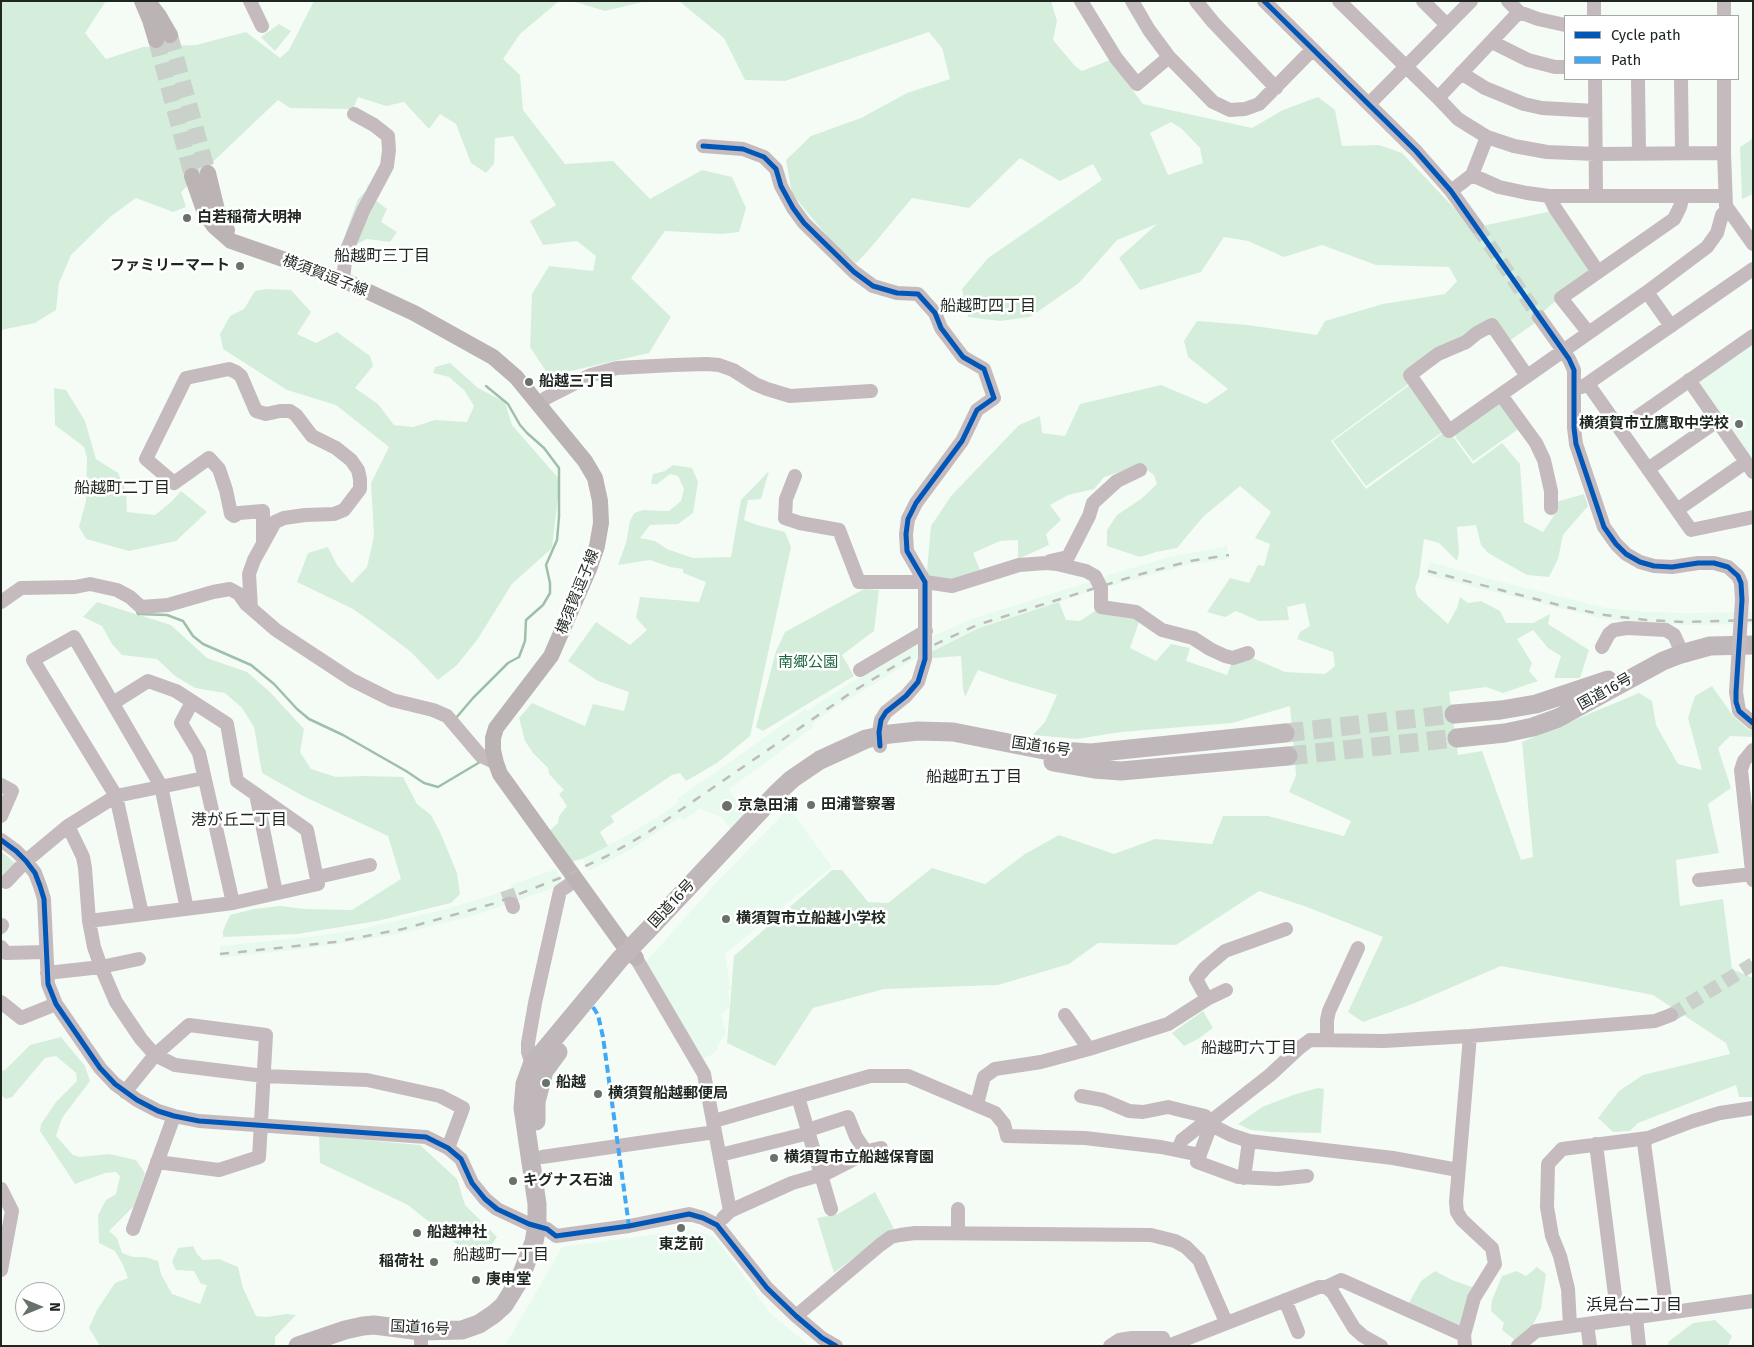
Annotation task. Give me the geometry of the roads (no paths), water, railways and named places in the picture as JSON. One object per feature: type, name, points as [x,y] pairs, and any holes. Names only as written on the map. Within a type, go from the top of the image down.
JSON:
[{"type":"highway","name":"国道16号","points":[[1454,714],[1501,710],[1536,704],[1601,683],[1661,653],[1697,640],[1718,636],[1753,636]]},
{"type":"highway","name":"国道16号","points":[[1457,738],[1505,733],[1533,727],[1558,718],[1663,661],[1681,654],[1710,646],[1753,645]]},
{"type":"highway","name":"国道16号","points":[[542,1228],[523,1108],[525,1084],[532,1065],[633,954],[791,795],[813,778],[838,762],[867,749],[890,734],[918,731],[953,732],[1044,750],[1070,753],[1091,753],[1285,733]]},
{"type":"highway","points":[[1224,739],[1220,745],[1219,755],[1222,759],[1230,762]]},
{"type":"highway","name":"国道16号","points":[[879,742],[945,741],[1086,767],[1121,771],[1288,756]]},
{"type":"highway","points":[[1200,742],[1206,744],[1210,750],[1210,760],[1206,764]]},
{"type":"highway","name":"国道16号","points":[[333,1346],[345,1340],[375,1336],[447,1343],[464,1341],[483,1335],[506,1318],[520,1301],[532,1279],[541,1256],[542,1228],[548,1204],[536,1120],[536,1102],[544,1072],[550,1060],[633,954]]},
{"type":"highway","name":"国道16号","points":[[298,1346],[363,1326],[383,1326],[421,1340]]},
{"type":"main road","points":[[142,1],[150,20],[163,37],[159,16],[147,1]]},
{"type":"main road","name":"横須賀逗子線","points":[[200,174],[205,213],[222,235],[240,245],[343,280],[414,313],[493,357],[516,377],[539,404],[585,461],[595,478],[600,501],[601,523],[597,546],[589,569],[551,656],[496,728],[493,738],[493,750],[500,774],[621,942],[633,954]]},
{"type":"street","points":[[250,1],[262,26]]},
{"type":"street","points":[[1081,1],[1116,58],[1137,84],[1169,57]]},
{"type":"street","points":[[1132,1],[1149,30],[1169,57],[1213,102],[1230,110],[1245,109],[1259,104],[1312,50]]},
{"type":"street","points":[[1196,1],[1213,22],[1276,88]]},
{"type":"street","points":[[1264,1],[1416,151],[1451,191],[1478,228]]},
{"type":"street","points":[[1339,1],[1458,119],[1487,137],[1514,146],[1547,152],[1596,154],[1724,153]]},
{"type":"street","points":[[1423,1],[1447,25]]},
{"type":"street","points":[[1369,104],[1471,1]]},
{"type":"street","points":[[1508,1],[1519,12],[1538,19],[1564,25]]},
{"type":"street","points":[[1594,1],[1594,15]]},
{"type":"street","points":[[1724,1],[1724,15]]},
{"type":"street","points":[[1438,98],[1519,12]]},
{"type":"street","points":[[1492,42],[1528,60],[1564,68]]},
{"type":"street","points":[[1461,73],[1485,88],[1524,104],[1542,108],[1595,112]]},
{"type":"street","points":[[1595,80],[1596,196]]},
{"type":"street","points":[[1638,80],[1639,153]]},
{"type":"street","points":[[1681,80],[1682,152]]},
{"type":"street","points":[[1527,376],[1492,325],[1466,342],[1438,354],[1410,375],[1449,430],[1500,395],[1563,351],[1588,332],[1647,292],[1707,247],[1717,233],[1727,202],[1724,153],[1724,80]]},
{"type":"street","points":[[343,280],[346,252],[363,211],[387,166],[389,150],[388,136],[374,124],[354,114]]},
{"type":"street","points":[[1451,191],[1472,175],[1487,137]]},
{"type":"street","points":[[703,146],[743,148],[764,157],[776,169],[781,186],[804,223],[854,272],[873,286],[897,293],[918,294],[935,313],[941,328],[963,357],[984,369],[994,398],[978,410],[962,442],[916,503],[908,519],[906,534],[907,551],[925,582],[925,659],[920,678],[906,696],[886,712],[881,720],[879,742]]},
{"type":"street","points":[[1472,175],[1499,187],[1527,194],[1549,196],[1682,196],[1727,202]]},
{"type":"street","points":[[1549,196],[1598,272]]},
{"type":"street","points":[[1588,332],[1561,298],[1674,219],[1680,207],[1682,196]]},
{"type":"street","points":[[1727,202],[1753,244]]},
{"type":"street","points":[[1574,389],[1588,384],[1753,269]]},
{"type":"street","points":[[1647,292],[1671,326]]},
{"type":"street","points":[[1539,316],[1570,360],[1574,370],[1574,428],[1576,444],[1604,527],[1616,544],[1626,554],[1654,566],[1714,563],[1728,567],[1738,576],[1741,583],[1742,600],[1736,692],[1739,711],[1753,723]]},
{"type":"street","points":[[1620,429],[1753,336]]},
{"type":"street","points":[[539,404],[546,398],[591,375],[617,368],[674,365],[719,365],[733,370],[755,384],[790,396],[871,391]]},
{"type":"street","points":[[250,608],[249,574],[274,522],[305,514],[334,514],[344,510],[360,489],[358,470],[351,460],[336,448],[312,436],[296,415],[290,411],[266,414],[256,411],[241,376],[236,372],[229,369],[186,378],[146,458],[174,483],[209,458],[219,469],[231,514],[234,516],[239,513],[263,511],[263,544]]},
{"type":"street","points":[[1677,510],[1749,467],[1689,380]]},
{"type":"street","points":[[1588,384],[1692,530],[1753,517]]},
{"type":"street","points":[[1500,395],[1536,443],[1544,460],[1551,491],[1551,508]]},
{"type":"street","points":[[1648,469],[1717,421]]},
{"type":"street","points":[[1046,563],[1052,559],[1068,557],[1089,516],[1093,503],[1117,480],[1140,470]]},
{"type":"street","points":[[795,476],[786,499],[785,518],[800,523],[839,530],[859,582],[925,582],[952,586],[1019,565],[1046,563],[1075,568],[1095,576],[1101,588],[1102,608],[1136,612],[1162,630],[1192,638],[1225,656],[1233,658],[1248,653]]},
{"type":"street","points":[[1,602],[22,588],[75,587],[90,584],[117,590],[130,597],[141,607],[168,605],[230,589],[240,594],[250,608],[276,630],[352,680],[392,700],[433,710],[447,716],[481,756],[496,763]]},
{"type":"street","points":[[1602,647],[1609,634],[1614,630],[1627,628],[1666,630],[1674,635],[1679,646]]},
{"type":"street","points":[[860,670],[926,631]]},
{"type":"street","points":[[142,914],[116,796],[33,660],[74,637],[161,786],[187,909]]},
{"type":"street","points":[[89,921],[233,903],[318,884],[318,876],[307,830],[237,781],[226,724],[176,691],[148,681],[113,703]]},
{"type":"street","points":[[192,702],[181,723],[199,753],[233,903]]},
{"type":"street","points":[[475,749],[504,716]]},
{"type":"street","points":[[1699,880],[1752,877],[1741,770],[1744,761],[1753,750]]},
{"type":"street","points":[[6,882],[26,861],[68,826],[116,796],[204,778]]},
{"type":"street","points":[[1,786],[12,791],[1,816]]},
{"type":"street","points":[[256,794],[276,893]]},
{"type":"street","points":[[68,826],[80,851],[85,868],[89,921],[94,947],[101,967],[116,1002],[155,1056],[175,1065],[264,1076],[367,1080],[440,1096],[463,1108],[448,1148]]},
{"type":"street","points":[[1,840],[26,861],[35,873],[40,886],[44,899],[48,984],[56,1004],[100,1068],[125,1092],[148,1106],[174,1116],[199,1121],[426,1137],[448,1148],[461,1159],[472,1183],[485,1199],[497,1209],[556,1236],[629,1226],[689,1214],[703,1218],[717,1225],[767,1288],[796,1316],[822,1338],[836,1346]]},
{"type":"street","points":[[318,876],[370,865]]},
{"type":"street","points":[[532,1065],[528,1044],[534,1003],[560,891],[576,880]]},
{"type":"street","points":[[1207,1000],[1196,979],[1205,968],[1225,951],[1286,929]]},
{"type":"street","points":[[1,947],[6,952],[46,952]]},
{"type":"street","points":[[1327,1040],[1329,1011],[1358,948]]},
{"type":"street","points":[[633,954],[704,1074],[730,1211]]},
{"type":"street","points":[[47,973],[101,967],[139,959]]},
{"type":"street","points":[[977,1104],[984,1077],[995,1069],[1041,1062],[1168,1024],[1226,990]]},
{"type":"street","points":[[1,1002],[21,1018],[56,1004]]},
{"type":"street","points":[[1065,1015],[1089,1049]]},
{"type":"street","points":[[1178,1150],[1182,1140],[1200,1126],[1211,1124],[1270,1076],[1310,1040],[1384,1041],[1470,1036],[1655,1021],[1671,1015]]},
{"type":"street","points":[[125,1092],[155,1056],[189,1025],[266,1034],[259,1157],[219,1170],[157,1162]]},
{"type":"street","points":[[1326,1287],[1341,1280],[1464,1340],[1474,1298],[1495,1264],[1492,1248],[1462,1220],[1457,1212],[1458,1170],[1470,1036]]},
{"type":"street","points":[[542,1157],[715,1126],[798,1097],[870,1076],[890,1075],[908,1076],[995,1112],[1004,1124],[1007,1136],[1085,1138],[1178,1150],[1200,1155]]},
{"type":"street","points":[[1081,1096],[1103,1100],[1129,1111],[1143,1112],[1168,1107],[1205,1116],[1211,1124],[1231,1135],[1249,1141],[1393,1158],[1458,1170]]},
{"type":"street","points":[[798,1097],[831,1209]]},
{"type":"street","points":[[1570,1326],[1568,1289],[1560,1256],[1552,1236],[1547,1206],[1548,1164],[1562,1149],[1648,1138],[1710,1115],[1753,1108]]},
{"type":"street","points":[[134,1229],[174,1116]]},
{"type":"street","points":[[720,1155],[809,1132],[848,1117],[856,1137],[866,1153]]},
{"type":"street","points":[[1211,1124],[1197,1162],[1244,1178],[1278,1179],[1307,1176]]},
{"type":"street","points":[[1648,1138],[1644,1143],[1667,1313]]},
{"type":"street","points":[[1244,1178],[1249,1141]]},
{"type":"street","points":[[1596,1144],[1618,1319]]},
{"type":"street","points":[[717,1225],[730,1211],[792,1184],[821,1175],[866,1153],[881,1148]]},
{"type":"street","points":[[1,1189],[12,1211],[1,1270]]},
{"type":"street","points":[[958,1209],[958,1233]]},
{"type":"street","points":[[796,1316],[891,1238],[915,1233],[1151,1235],[1166,1237],[1186,1248],[1199,1260],[1226,1322]]},
{"type":"street","points":[[1110,1346],[1119,1340],[1132,1338],[1163,1338],[1167,1346],[1320,1286],[1326,1287],[1333,1293],[1354,1328],[1381,1346]]},
{"type":"street","points":[[1285,1300],[1298,1332]]},
{"type":"street","points":[[1518,1346],[1536,1331],[1753,1301]]},
{"type":"street","points":[[1636,1317],[1639,1346]]},
{"type":"street","points":[[1587,1324],[1590,1346]]},
{"type":"waterway","points":[[456,718],[508,663],[519,657],[525,641],[526,620],[543,605],[550,593],[546,565],[557,540],[559,468],[544,448],[520,425],[508,404],[486,386]]},
{"type":"waterway","points":[[137,612],[138,614],[167,615],[183,621],[193,636],[203,644],[251,665],[274,684],[309,719],[343,735],[424,783],[438,787],[480,762]]},
{"type":"tunnel","points":[[170,35],[208,173]]},
{"type":"tunnel","points":[[156,40],[192,176]]},
{"type":"tunnel","points":[[1477,227],[1539,317]]},
{"type":"tunnel","points":[[1285,733],[1454,714]]},
{"type":"tunnel","points":[[1288,756],[1457,738]]},
{"type":"tunnel","points":[[507,890],[512,904]]},
{"type":"tunnel","points":[[1671,1015],[1753,964]]},
{"type":"railway","points":[[220,954],[335,942],[403,929],[496,903],[560,878],[607,856],[647,833],[852,692],[903,661],[940,642],[977,625],[1134,576],[1190,561],[1229,555]]},
{"type":"railway","points":[[1428,571],[1566,607],[1605,615],[1685,622],[1753,620]]},
{"type":"place","name":"白若稲荷大明神","points":[[187,218]]},
{"type":"place","name":"ファミリーマート","points":[[240,266]]},
{"type":"place","name":"船越三丁目","points":[[529,382]]},
{"type":"place","name":"横須賀市立鷹取中学校","points":[[1739,424]]},
{"type":"place","name":"田浦警察署","points":[[811,805]]},
{"type":"place","name":"京急田浦","points":[[727,806]]},
{"type":"place","name":"横須賀市立船越小学校","points":[[726,919]]},
{"type":"place","name":"船越","points":[[546,1083]]},
{"type":"place","name":"横須賀船越郵便局","points":[[598,1094]]},
{"type":"place","name":"横須賀市立船越保育園","points":[[774,1158]]},
{"type":"place","name":"キグナス石油","points":[[513,1181]]},
{"type":"place","name":"東芝前","points":[[681,1228]]},
{"type":"place","name":"船越神社","points":[[417,1233]]},
{"type":"place","name":"稲荷社","points":[[434,1262]]},
{"type":"place","name":"庚申堂","points":[[476,1280]]},
{"type":"district","name":"船越町三丁目","points":[[382,257]]},
{"type":"district","name":"船越町四丁目","points":[[988,307]]},
{"type":"district","name":"船越町二丁目","points":[[122,489]]},
{"type":"district","name":"船越町五丁目","points":[[974,778]]},
{"type":"district","name":"港が丘二丁目","points":[[239,821]]},
{"type":"district","name":"船越町六丁目","points":[[1249,1049]]},
{"type":"district","name":"船越町一丁目","points":[[501,1256]]},
{"type":"district","name":"浜見台二丁目","points":[[1634,1306]]},
{"type":"park label","name":"南郷公園","points":[[808,663]]}]
